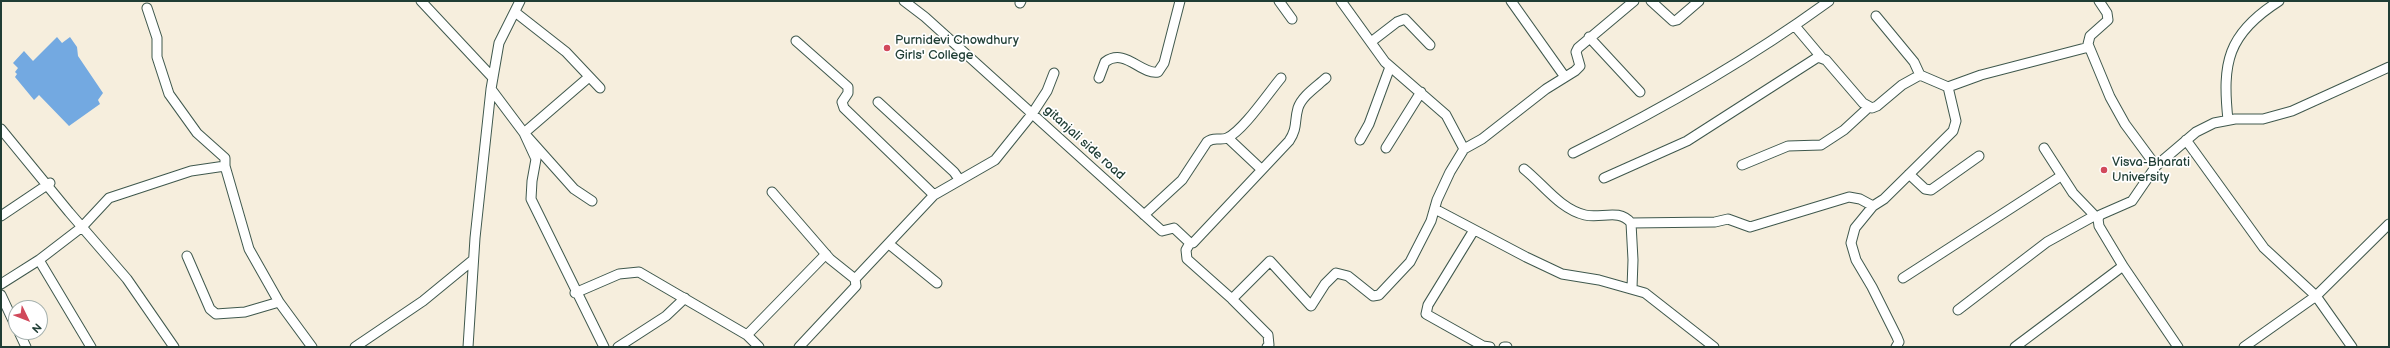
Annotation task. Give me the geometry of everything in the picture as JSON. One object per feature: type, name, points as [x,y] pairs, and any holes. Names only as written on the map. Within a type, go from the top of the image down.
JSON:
[{"type":"street","points":[[421,1],[493,78]]},
{"type":"street","points":[[460,347],[468,343],[473,260],[491,90],[499,42],[520,1]]},
{"type":"street","name":"gitanjali side road","points":[[904,1],[925,17],[1162,231],[1174,228],[1190,243]]},
{"type":"street","points":[[1099,78],[1105,62],[1113,58],[1124,59],[1150,71],[1158,72],[1166,58],[1180,1]]},
{"type":"street","points":[[1280,1],[1292,19]]},
{"type":"street","points":[[1341,1],[1390,67],[1446,115],[1464,149]]},
{"type":"street","points":[[1511,1],[1565,77]]},
{"type":"street","points":[[1232,299],[1270,261],[1311,306],[1325,284],[1336,273],[1348,276],[1373,296],[1379,295],[1410,262],[1435,209],[1450,172],[1464,149],[1482,139],[1580,66],[1576,52],[1578,48],[1589,37],[1634,1]]},
{"type":"street","points":[[1651,1],[1673,21],[1677,20],[1699,1]]},
{"type":"street","points":[[1574,153],[1647,116],[1713,78],[1795,26],[1829,1]]},
{"type":"street","points":[[2099,1],[2107,14],[2108,20],[2090,36],[2088,41],[2089,47],[2110,97],[2125,124],[2156,166]]},
{"type":"street","points":[[2228,120],[2224,87],[2231,50],[2236,40],[2254,19],[2279,1]]},
{"type":"street","points":[[147,8],[157,38],[157,57],[169,94],[197,133],[225,158],[225,166],[248,249],[279,302],[312,347]]},
{"type":"street","points":[[515,12],[566,52],[600,88]]},
{"type":"street","points":[[1876,16],[1914,62],[1920,72],[1920,76]]},
{"type":"street","points":[[1371,42],[1397,22],[1405,19],[1430,44]]},
{"type":"street","points":[[1795,26],[1863,103],[1869,107]]},
{"type":"street","points":[[1589,37],[1640,92]]},
{"type":"street","points":[[796,41],[848,87],[848,93],[842,102],[844,108],[934,195]]},
{"type":"street","points":[[1920,76],[1948,87],[1981,75],[2089,47]]},
{"type":"street","points":[[1604,178],[1687,141],[1757,98],[1813,59],[1822,58]]},
{"type":"street","points":[[1360,140],[1369,124],[1390,67]]},
{"type":"street","points":[[1958,310],[2047,242],[2132,201],[2156,166],[2186,140],[2214,123],[2228,120],[2263,118],[2292,111],[2389,67]]},
{"type":"street","points":[[855,279],[934,195],[959,179],[995,160],[1032,114],[1047,91],[1054,73]]},
{"type":"street","points":[[1742,165],[1788,146],[1821,145],[1844,130],[1869,107],[1876,106],[1902,86],[1920,76]]},
{"type":"street","points":[[524,133],[589,77]]},
{"type":"street","points":[[1144,215],[1182,180],[1207,142],[1213,138],[1228,138],[1242,126],[1281,78]]},
{"type":"street","points":[[1270,345],[1268,335],[1232,299],[1187,259],[1186,250],[1190,243],[1193,243],[1293,135],[1296,127],[1299,107],[1304,98],[1326,78]]},
{"type":"street","points":[[1896,347],[1899,342],[1897,337],[1852,252],[1851,243],[1855,228],[1873,206],[1884,199],[1953,132],[1955,126],[1948,87]]},
{"type":"street","points":[[491,90],[524,133],[574,189],[592,201]]},
{"type":"street","points":[[1386,148],[1421,92]]},
{"type":"street","points":[[878,102],[954,172],[959,179]]},
{"type":"street","points":[[1,129],[49,184],[82,227],[127,278],[174,347]]},
{"type":"street","points":[[524,133],[536,159],[532,181],[531,199],[562,259],[575,293],[604,347]]},
{"type":"street","points":[[1228,138],[1262,169]]},
{"type":"street","points":[[2186,140],[2264,248],[2316,296],[2352,347]]},
{"type":"street","points":[[2044,148],[2073,193],[2096,218],[2099,226],[2123,266],[2178,347]]},
{"type":"street","points":[[1909,174],[1925,189],[1931,190],[1979,156]]},
{"type":"street","points":[[1,284],[39,260],[82,227],[109,198],[191,172],[225,166]]},
{"type":"street","points":[[1524,169],[1569,209],[1587,216],[1620,215],[1631,223],[1715,222],[1728,219],[1750,227],[1850,198],[1860,199],[1873,206]]},
{"type":"street","points":[[1903,278],[2062,176]]},
{"type":"street","points":[[3,211],[49,184]]},
{"type":"street","points":[[772,192],[826,254],[855,279],[856,286],[799,347]]},
{"type":"street","points":[[1435,209],[1562,274],[1599,280],[1632,288],[1645,293],[1714,347]]},
{"type":"street","points":[[1631,223],[1633,260],[1632,288]]},
{"type":"street","points":[[1474,230],[1428,305],[1426,314],[1483,346],[1490,347]]},
{"type":"street","points":[[2244,347],[2316,296],[2387,230]]},
{"type":"street","points":[[889,244],[937,283]]},
{"type":"street","points":[[746,334],[826,254]]},
{"type":"street","points":[[187,256],[210,309],[216,314],[246,312],[279,302]]},
{"type":"street","points":[[39,260],[90,347]]},
{"type":"street","points":[[355,347],[423,301],[473,260]]},
{"type":"street","points":[[2015,347],[2123,266]]},
{"type":"street","points":[[575,293],[619,274],[640,272],[746,334],[759,347]]},
{"type":"street","points":[[1,295],[5,316]]},
{"type":"street","points":[[618,347],[666,316],[684,298]]},
{"type":"water","points":[[57,37],[62,43],[70,37],[77,47],[78,56],[103,93],[98,100],[100,104],[69,126],[39,95],[34,100],[15,77],[17,74],[15,72],[18,68],[13,63],[24,51],[33,61]]},
{"type":"place","name":"Purnidevi Chowdhury Girls' College","points":[[887,48]]},
{"type":"place","name":"Visva-Bharati University","points":[[2104,170]]}]
